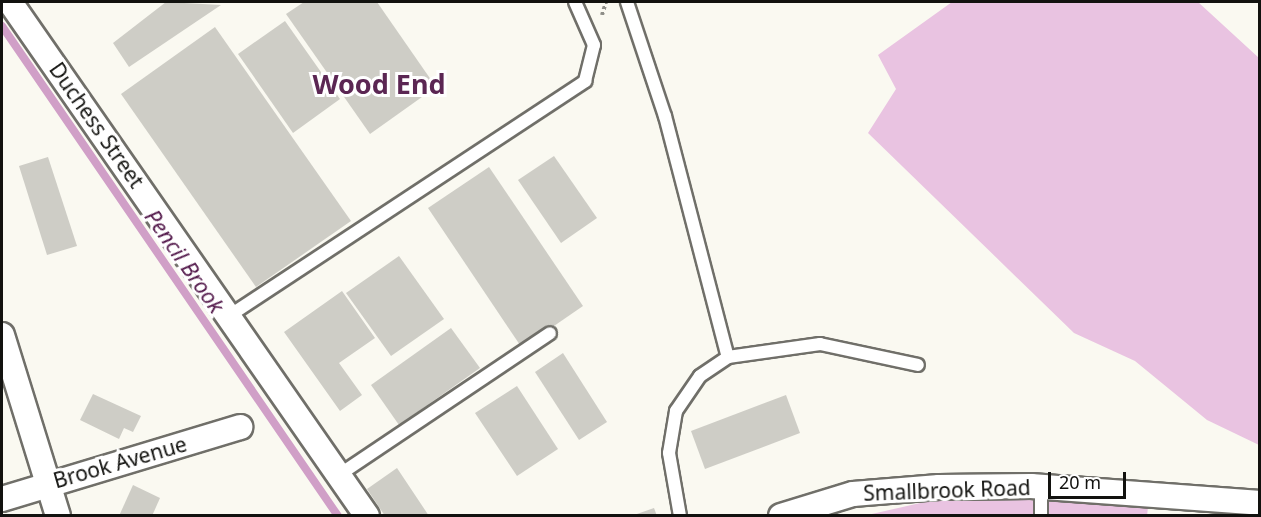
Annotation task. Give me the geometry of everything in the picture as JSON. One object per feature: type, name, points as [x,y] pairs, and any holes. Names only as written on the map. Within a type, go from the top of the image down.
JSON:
[{"type":"street","name":"Duchess Street","points":[[10,2],[367,516]]},
{"type":"street","points":[[2,335],[58,516]]},
{"type":"street","name":"Brook Avenue","points":[[2,499],[47,483],[240,427]]},
{"type":"street","name":"Smallbrook Road","points":[[781,516],[853,494],[1041,487],[1260,503]]},
{"type":"lane","points":[[230,316],[585,81],[594,45],[575,2]]},
{"type":"lane","points":[[627,2],[665,116],[728,357]]},
{"type":"lane","points":[[339,475],[550,333]]},
{"type":"lane","points":[[680,516],[669,453],[676,411],[700,376],[728,357],[820,344],[918,365]]},
{"type":"lane","points":[[1041,487],[1041,516]]},
{"type":"shaded area","points":[[952,2],[1198,2],[1259,58],[1259,445],[1207,420],[1135,361],[1074,333],[868,133],[896,89],[878,55]]},
{"type":"shaded area","points":[[1027,500],[1148,507],[1147,516],[863,516],[929,501]]},
{"type":"building","points":[[166,2],[221,5],[129,67],[113,43]]},
{"type":"building","points":[[304,2],[377,2],[436,87],[370,134],[286,14]]},
{"type":"building","points":[[285,21],[340,99],[293,133],[238,54]]},
{"type":"building","points":[[215,27],[351,221],[256,287],[121,94]]},
{"type":"building","points":[[554,156],[597,218],[561,243],[518,180]]},
{"type":"building","points":[[48,157],[77,246],[47,255],[19,166]]},
{"type":"building","points":[[489,167],[583,306],[522,348],[428,208]]},
{"type":"building","points":[[399,256],[444,319],[391,356],[346,293]]},
{"type":"building","points":[[342,291],[375,338],[339,363],[362,395],[340,411],[284,332]]},
{"type":"building","points":[[451,328],[480,368],[399,425],[371,385]]},
{"type":"building","points":[[563,353],[607,422],[579,440],[535,372]]},
{"type":"building","points":[[517,386],[558,449],[517,476],[475,413]]},
{"type":"building","points":[[93,394],[141,416],[133,432],[124,428],[119,439],[80,420]]},
{"type":"building","points":[[786,395],[800,433],[705,469],[691,431]]},
{"type":"building","points":[[397,468],[429,516],[385,516],[367,489]]},
{"type":"building","points":[[133,485],[160,498],[152,516],[119,516]]},
{"type":"building","points":[[654,508],[657,516],[634,516],[634,515]]},
{"type":"waterway","name":"Pencil Brook","points":[[2,26],[338,516]]},
{"type":"district","name":"Wood End","points":[[379,84]]}]
